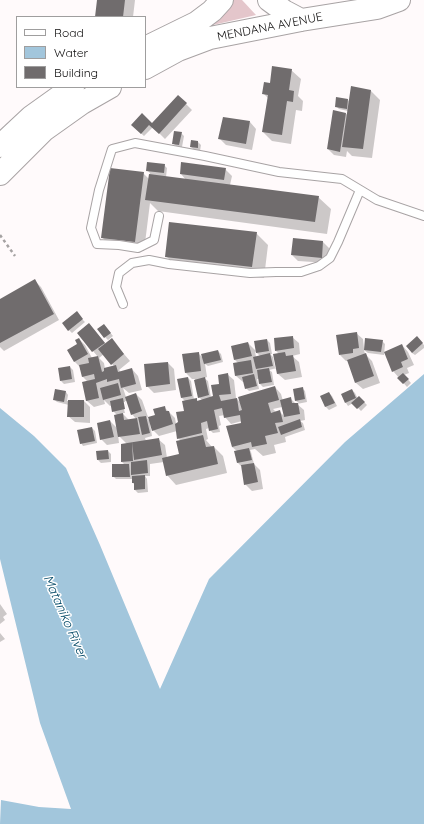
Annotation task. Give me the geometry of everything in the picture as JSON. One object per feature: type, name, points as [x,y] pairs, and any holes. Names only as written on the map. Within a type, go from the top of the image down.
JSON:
[{"type":"main road","points":[[146,47],[196,22],[222,0]]},
{"type":"main road","points":[[269,0],[284,11],[301,20]]},
{"type":"main road","name":"MENDANA AVENUE","points":[[146,67],[178,50],[210,38],[301,20],[377,8],[399,0]]},
{"type":"main road","points":[[0,146],[31,117],[72,88]]},
{"type":"main road","points":[[0,174],[44,130],[82,103],[108,88]]},
{"type":"lane","points":[[160,216],[154,240],[138,248],[97,244],[91,228],[99,190],[112,149],[135,143],[279,172],[342,179],[377,200],[424,216]]},
{"type":"lane","points":[[123,304],[116,287],[119,273],[132,263],[149,260],[169,264],[250,274],[301,272],[319,266],[330,258],[360,190]]},
{"type":"path","points":[[0,235],[15,256]]},
{"type":"shaded area","points":[[223,0],[242,0],[256,15],[200,28]]},
{"type":"water","name":"Mataniko River","points":[[424,374],[424,824],[0,824],[1,800],[39,807],[71,809],[40,723],[0,559],[0,408],[34,436],[66,468],[160,689],[209,579],[345,442]]},
{"type":"building","points":[[97,0],[125,0],[123,16],[95,16]]},
{"type":"building","points":[[272,66],[292,69],[289,90],[294,91],[293,102],[287,101],[282,135],[262,132],[268,95],[262,94],[264,82],[270,83]]},
{"type":"building","points":[[351,86],[371,90],[363,149],[342,147]]},
{"type":"building","points":[[178,95],[187,103],[159,134],[149,125],[141,134],[131,125],[142,113],[152,123]]},
{"type":"building","points":[[336,97],[348,99],[347,109],[335,107]]},
{"type":"building","points":[[333,110],[346,113],[340,152],[327,149]]},
{"type":"building","points":[[223,117],[250,121],[246,144],[218,139]]},
{"type":"building","points":[[174,131],[182,132],[179,145],[172,144]]},
{"type":"building","points":[[191,140],[198,141],[198,148],[190,147]]},
{"type":"building","points":[[147,162],[165,164],[164,173],[146,171]]},
{"type":"building","points":[[181,162],[226,168],[224,180],[180,174]]},
{"type":"building","points":[[110,168],[144,172],[135,242],[101,238]]},
{"type":"building","points":[[149,174],[319,196],[315,222],[145,200]]},
{"type":"building","points":[[169,222],[257,232],[252,267],[165,257]]},
{"type":"building","points":[[293,238],[323,241],[322,258],[291,255]]},
{"type":"building","points":[[35,279],[54,314],[0,343],[0,299]]},
{"type":"building","points":[[77,311],[83,319],[68,331],[62,323]]},
{"type":"building","points":[[89,323],[105,343],[92,352],[77,333]]},
{"type":"building","points":[[104,324],[111,333],[104,338],[97,329]]},
{"type":"building","points":[[357,332],[359,348],[353,349],[353,353],[339,355],[336,335]]},
{"type":"building","points":[[293,336],[294,348],[275,351],[274,338]]},
{"type":"building","points":[[417,336],[423,343],[412,353],[406,346]]},
{"type":"building","points":[[79,338],[88,354],[74,362],[67,350],[77,344],[75,340]]},
{"type":"building","points":[[112,338],[124,354],[111,365],[98,349]]},
{"type":"building","points":[[365,338],[383,340],[381,352],[364,350]]},
{"type":"building","points":[[267,339],[269,351],[256,353],[254,341]]},
{"type":"building","points":[[248,342],[252,356],[234,360],[231,346]]},
{"type":"building","points":[[402,344],[408,359],[401,362],[403,367],[392,372],[384,352]]},
{"type":"building","points":[[218,350],[221,360],[204,364],[201,354]]},
{"type":"building","points":[[199,352],[201,371],[185,373],[182,354]]},
{"type":"building","points":[[285,352],[286,356],[293,355],[296,371],[277,374],[273,354]]},
{"type":"building","points":[[270,353],[273,366],[256,369],[253,357]]},
{"type":"building","points":[[366,353],[374,376],[355,383],[347,360]]},
{"type":"building","points":[[98,356],[102,372],[104,371],[104,368],[116,365],[118,372],[132,368],[136,384],[121,388],[119,379],[107,382],[107,379],[96,383],[99,398],[86,401],[82,382],[95,379],[94,374],[82,377],[79,365],[89,363],[88,358]]},
{"type":"building","points":[[251,360],[253,373],[235,376],[233,363]]},
{"type":"building","points":[[168,362],[170,384],[146,387],[144,364]]},
{"type":"building","points":[[70,366],[72,379],[60,381],[58,368]]},
{"type":"building","points":[[269,368],[272,382],[259,384],[257,370]]},
{"type":"building","points":[[228,373],[231,394],[219,395],[221,401],[237,398],[239,411],[242,410],[238,397],[275,386],[279,400],[268,403],[271,413],[280,410],[283,422],[275,423],[278,433],[265,436],[267,444],[252,447],[251,442],[232,447],[226,426],[241,423],[240,415],[224,418],[222,408],[214,410],[218,429],[209,431],[207,421],[201,423],[202,433],[177,439],[175,424],[178,422],[176,412],[184,411],[182,401],[197,398],[197,401],[213,396],[211,385],[219,384],[218,375]]},
{"type":"building","points":[[403,373],[409,379],[403,384],[397,378]]},
{"type":"building","points":[[254,374],[257,386],[245,389],[242,377]]},
{"type":"building","points":[[188,377],[192,396],[181,398],[177,379]]},
{"type":"building","points":[[205,377],[209,395],[198,398],[194,380]]},
{"type":"building","points":[[118,383],[121,395],[103,400],[100,388]]},
{"type":"building","points":[[303,387],[305,399],[295,401],[293,389]]},
{"type":"building","points":[[55,389],[66,391],[64,402],[53,400]]},
{"type":"building","points":[[352,389],[356,398],[345,403],[341,394]]},
{"type":"building","points":[[329,392],[335,403],[325,407],[320,396]]},
{"type":"building","points":[[136,393],[142,411],[131,415],[125,397]]},
{"type":"building","points":[[359,396],[365,402],[357,409],[351,403]]},
{"type":"building","points":[[291,397],[292,403],[298,403],[300,414],[284,417],[280,400]]},
{"type":"building","points":[[123,398],[125,409],[112,412],[110,401]]},
{"type":"building","points":[[68,400],[84,400],[84,417],[67,417]]},
{"type":"building","points":[[165,406],[166,411],[169,411],[173,424],[152,431],[148,417],[155,415],[153,409]]},
{"type":"building","points":[[123,413],[124,420],[137,418],[140,434],[118,437],[114,415]]},
{"type":"building","points":[[146,416],[150,433],[142,435],[138,417]]},
{"type":"building","points":[[300,419],[302,427],[281,435],[278,427]]},
{"type":"building","points":[[110,420],[114,437],[100,440],[97,423]]},
{"type":"building","points":[[92,427],[95,441],[80,444],[77,430]]},
{"type":"building","points":[[203,435],[206,447],[214,446],[218,464],[166,476],[162,458],[179,454],[176,441]]},
{"type":"building","points":[[159,438],[162,455],[134,460],[132,442]]},
{"type":"building","points":[[132,442],[133,461],[121,462],[121,444]]},
{"type":"building","points":[[249,448],[252,460],[237,463],[234,451]]},
{"type":"building","points":[[108,450],[109,459],[97,460],[96,451]]},
{"type":"building","points":[[147,460],[148,473],[131,475],[131,462]]},
{"type":"building","points":[[254,463],[258,482],[244,485],[241,465]]},
{"type":"building","points":[[112,464],[129,464],[130,477],[112,477]]},
{"type":"building","points":[[145,475],[145,489],[134,490],[132,476]]}]
